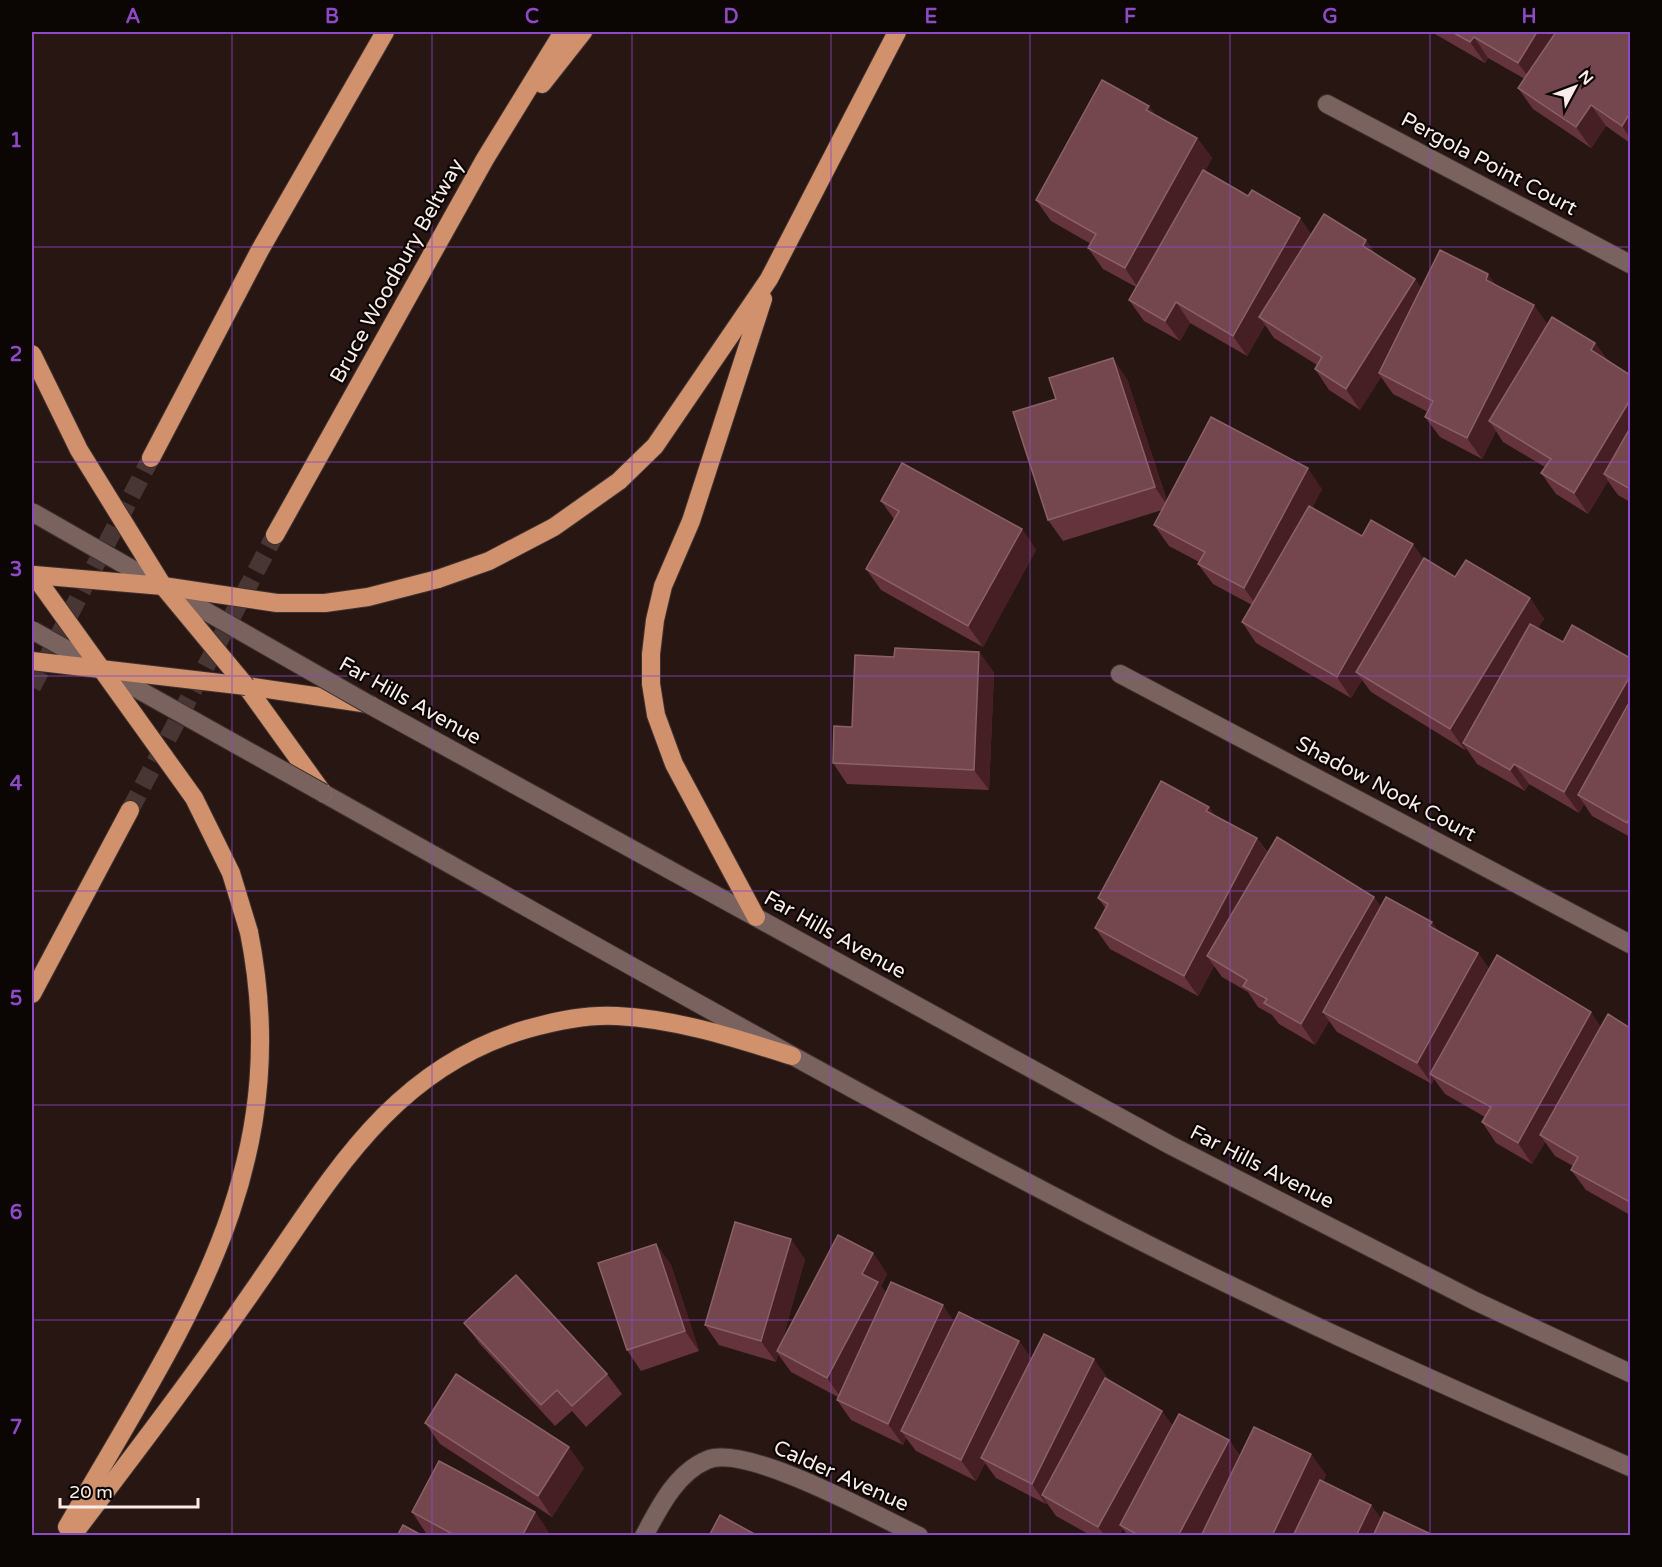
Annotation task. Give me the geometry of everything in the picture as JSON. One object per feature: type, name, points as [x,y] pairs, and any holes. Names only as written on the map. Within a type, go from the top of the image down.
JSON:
[{"type":"highway","points":[[151,458],[260,250],[385,32]]},
{"type":"highway","name":"Bruce Woodbury Beltway","points":[[275,535],[485,159],[563,32]]},
{"type":"highway","points":[[485,159],[583,32]]},
{"type":"highway","points":[[32,574],[163,586],[255,602],[303,603],[368,597],[438,579],[489,561],[534,540],[576,514],[638,464],[655,446],[769,279],[897,32]]},
{"type":"highway","points":[[756,917],[674,764],[656,716],[651,684],[651,654],[655,620],[663,586],[691,521],[769,279]]},
{"type":"highway","points":[[32,354],[79,450],[163,586],[246,686],[323,793]]},
{"type":"highway","points":[[32,574],[179,775],[208,822],[231,873],[249,932],[259,1009],[259,1078],[253,1135],[236,1201],[206,1278],[62,1536]]},
{"type":"highway","points":[[32,661],[246,686],[370,705]]},
{"type":"highway","points":[[32,994],[130,810]]},
{"type":"highway","points":[[72,1536],[194,1376],[344,1160],[400,1099],[452,1060],[490,1042],[549,1023],[616,1016],[692,1027],[792,1056]]},
{"type":"main road","name":"Pergola Point Court","points":[[1327,104],[1630,264]]},
{"type":"main road","name":"Far Hills Avenue","points":[[32,513],[370,705],[1170,1145],[1475,1301],[1630,1373]]},
{"type":"main road","points":[[32,630],[792,1056],[1080,1210],[1305,1322],[1630,1467]]},
{"type":"main road","name":"Shadow Nook Court","points":[[1120,674],[1630,944]]},
{"type":"main road","name":"Calder Avenue","points":[[644,1536],[667,1496],[680,1479],[709,1458],[749,1461],[775,1469],[919,1536]]},
{"type":"building","points":[[1452,32],[1537,32],[1518,63],[1474,37],[1470,42]]},
{"type":"building","points":[[1556,32],[1630,32],[1630,113],[1622,126],[1591,105],[1576,127],[1518,88]]},
{"type":"building","points":[[1102,80],[1149,106],[1146,110],[1197,138],[1125,268],[1088,248],[1096,234],[1036,200]]},
{"type":"building","points":[[1203,170],[1248,196],[1252,190],[1300,218],[1233,336],[1176,302],[1165,321],[1129,300]]},
{"type":"building","points":[[1324,214],[1366,240],[1363,246],[1415,279],[1346,389],[1315,369],[1322,357],[1259,317]]},
{"type":"building","points":[[1440,250],[1488,274],[1486,280],[1534,305],[1467,438],[1425,417],[1433,401],[1379,373]]},
{"type":"building","points":[[1552,317],[1595,343],[1591,350],[1630,375],[1630,400],[1574,493],[1541,473],[1551,459],[1489,421]]},
{"type":"building","points":[[1113,358],[1155,487],[1048,520],[1013,412],[1056,399],[1049,378]]},
{"type":"building","points":[[1211,417],[1308,468],[1244,588],[1198,564],[1205,552],[1154,525]]},
{"type":"building","points":[[1630,428],[1630,489],[1604,474]]},
{"type":"building","points":[[902,463],[1022,529],[968,626],[866,569],[899,511],[881,501]]},
{"type":"building","points":[[1309,506],[1362,536],[1371,520],[1413,544],[1337,677],[1242,622]]},
{"type":"building","points":[[1424,558],[1455,577],[1466,560],[1530,598],[1450,729],[1356,672]]},
{"type":"building","points":[[1530,624],[1563,642],[1572,625],[1630,658],[1630,676],[1564,792],[1514,764],[1510,770],[1463,743]]},
{"type":"building","points":[[895,648],[979,652],[974,770],[833,763],[834,726],[852,727],[855,655],[894,657]]},
{"type":"building","points":[[1630,701],[1630,816],[1627,823],[1578,795]]},
{"type":"building","points":[[1161,781],[1209,807],[1206,811],[1257,838],[1184,976],[1095,928],[1108,904],[1098,898]]},
{"type":"building","points":[[1277,837],[1374,897],[1301,1024],[1264,1003],[1267,999],[1243,986],[1247,980],[1207,956]]},
{"type":"building","points":[[1386,897],[1432,922],[1429,926],[1478,953],[1417,1063],[1323,1012]]},
{"type":"building","points":[[1497,955],[1591,1012],[1518,1143],[1482,1122],[1491,1107],[1430,1074]]},
{"type":"building","points":[[1608,1014],[1630,1028],[1630,1196],[1628,1201],[1571,1170],[1578,1157],[1540,1135]]},
{"type":"building","points":[[735,1222],[791,1239],[761,1341],[705,1325]]},
{"type":"building","points":[[838,1235],[873,1253],[862,1274],[878,1282],[827,1378],[777,1351]]},
{"type":"building","points":[[656,1244],[685,1331],[627,1350],[598,1263]]},
{"type":"building","points":[[516,1275],[607,1374],[572,1406],[557,1390],[541,1405],[464,1323]]},
{"type":"building","points":[[891,1282],[943,1305],[888,1424],[837,1400]]},
{"type":"building","points":[[959,1312],[1019,1341],[961,1460],[901,1431]]},
{"type":"building","points":[[1044,1334],[1094,1359],[1032,1484],[981,1458]]},
{"type":"building","points":[[456,1374],[569,1447],[538,1496],[425,1423]]},
{"type":"building","points":[[1105,1378],[1162,1411],[1098,1527],[1042,1495]]},
{"type":"building","points":[[1179,1414],[1229,1440],[1178,1536],[1140,1536],[1120,1525]]},
{"type":"building","points":[[1254,1427],[1311,1454],[1272,1536],[1201,1536]]},
{"type":"building","points":[[439,1461],[535,1512],[522,1536],[456,1536],[412,1512]]},
{"type":"building","points":[[1320,1480],[1371,1505],[1356,1536],[1293,1536]]},
{"type":"building","points":[[1384,1512],[1435,1536],[1373,1536]]},
{"type":"building","points":[[720,1515],[758,1536],[709,1536]]},
{"type":"building","points":[[403,1525],[423,1536],[397,1536]]},
{"type":"tunnel","points":[[32,687],[151,458]]},
{"type":"tunnel","points":[[130,810],[275,535]]}]
